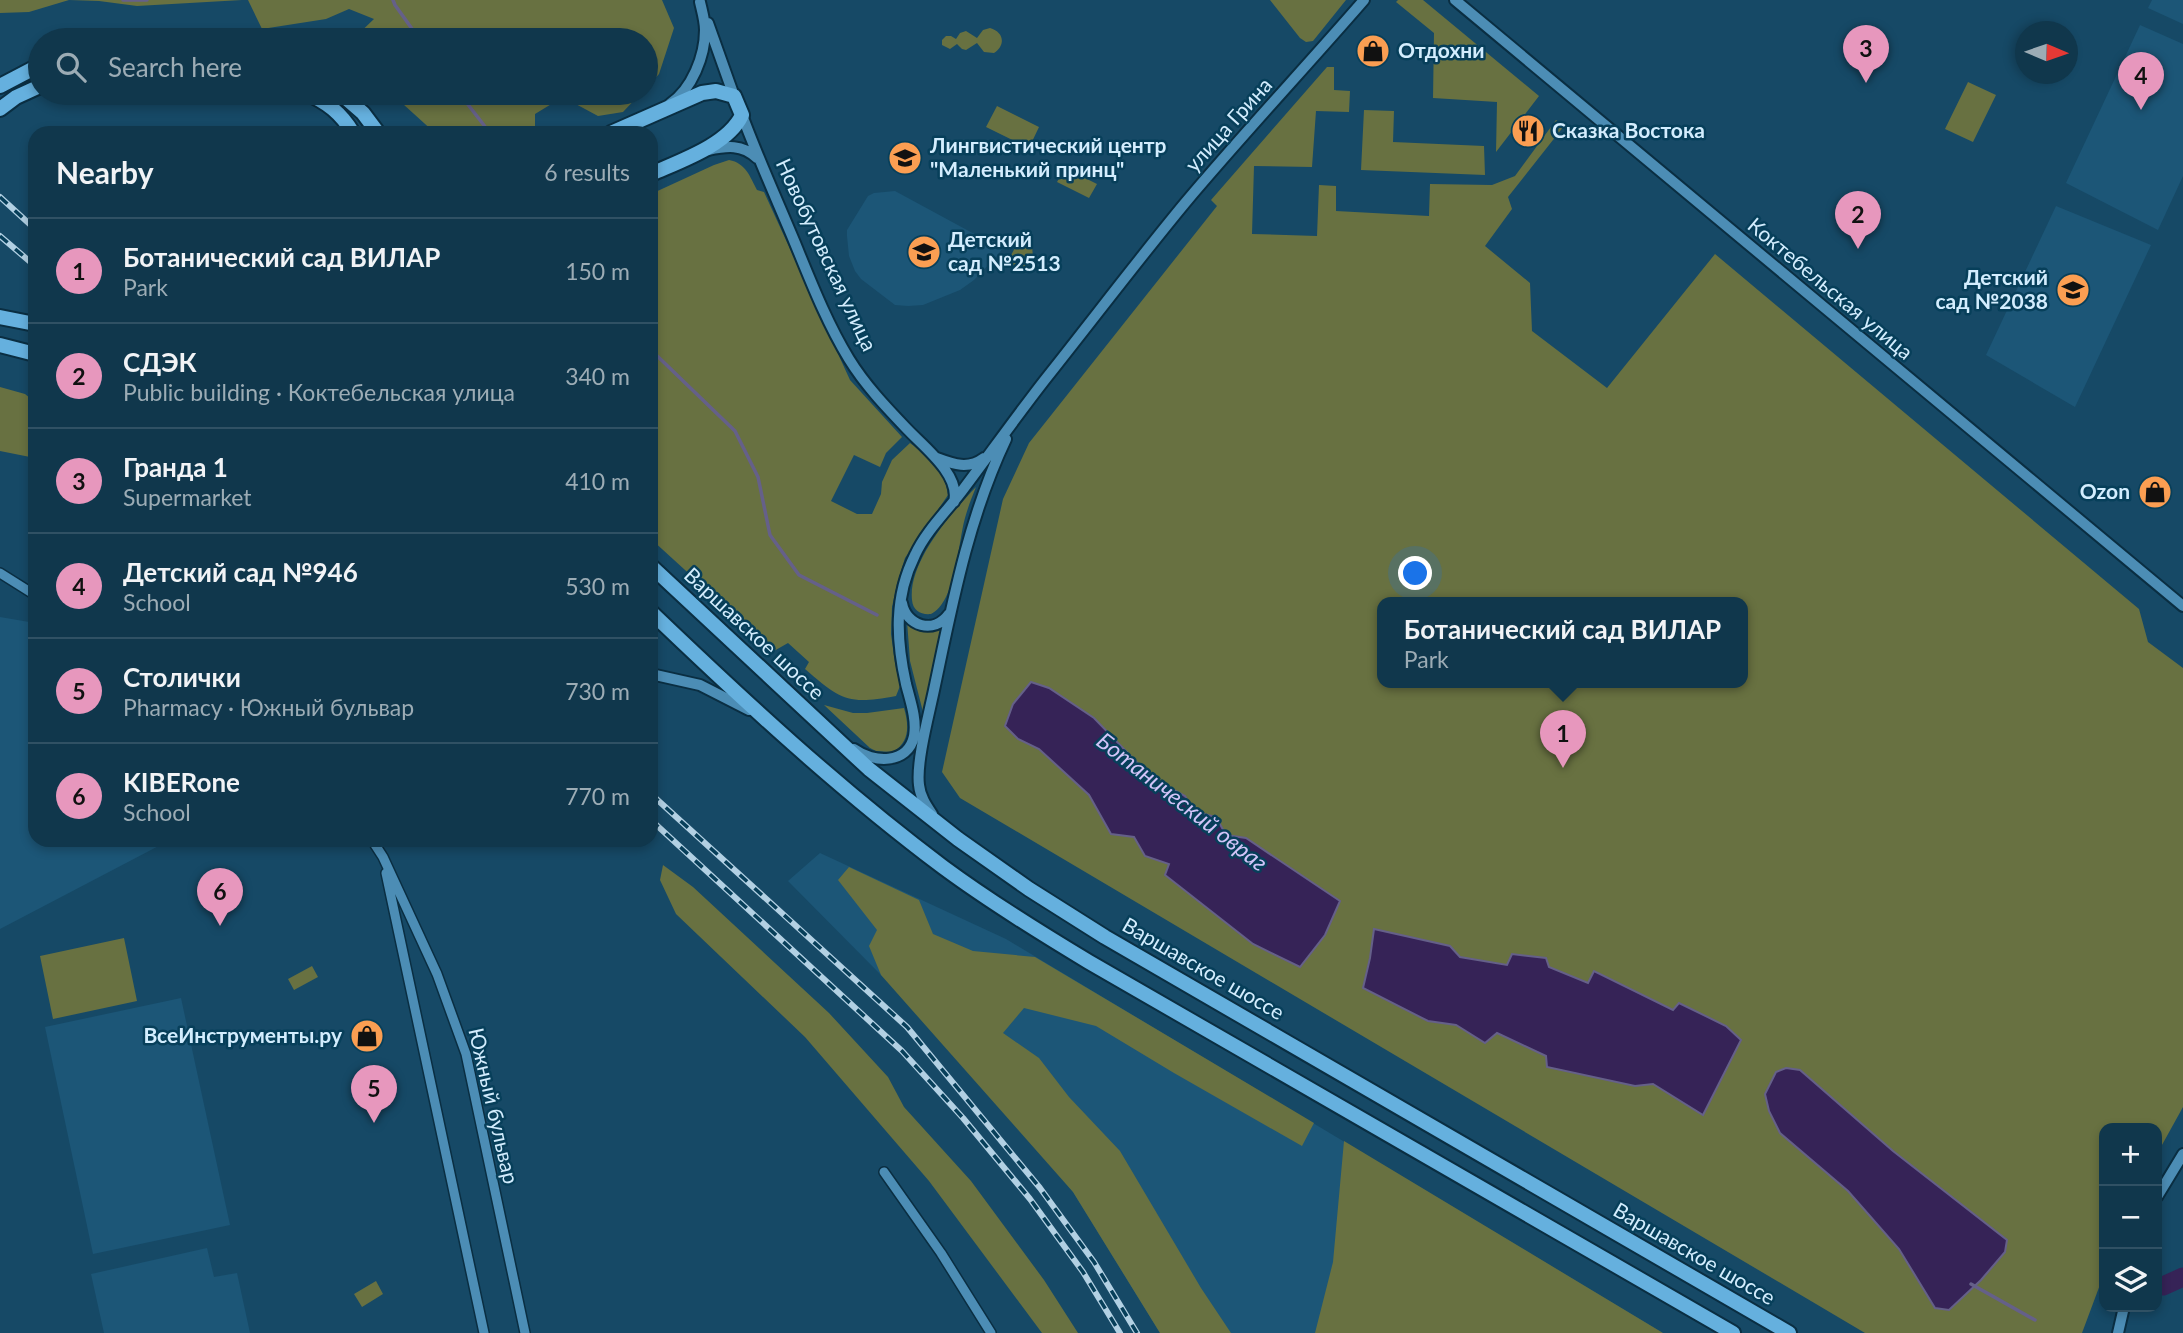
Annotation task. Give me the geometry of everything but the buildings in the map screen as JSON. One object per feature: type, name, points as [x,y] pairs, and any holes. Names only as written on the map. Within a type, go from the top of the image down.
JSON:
[{"type":"main road","points":[[0,86],[28,71]]},
{"type":"main road","points":[[627,126],[709,91],[734,96]]},
{"type":"main road","points":[[0,109],[28,92]]},
{"type":"main road","name":"Новобутовская улица","points":[[734,96],[742,114]]},
{"type":"main road","points":[[329,105],[348,126]]},
{"type":"main road","points":[[354,105],[373,126]]},
{"type":"main road","points":[[658,171],[728,134],[737,125],[742,114]]},
{"type":"main road","points":[[0,317],[28,323]]},
{"type":"main road","points":[[0,345],[28,352]]},
{"type":"main road","name":"Варшавское шоссе","points":[[658,573],[869,769],[958,839],[1029,889],[1105,937],[1789,1333]]},
{"type":"main road","points":[[658,619],[768,723],[848,791],[943,867],[1044,935],[1733,1333]]},
{"type":"street","name":"улица Грина","points":[[814,719],[862,755],[872,759],[893,758],[909,747],[914,734],[914,723],[898,641],[898,605],[916,552],[926,535],[1185,203],[1364,0]]},
{"type":"street","name":"Коктебельская улица","points":[[1455,0],[2183,606]]},
{"type":"street","name":"Новобутовская улица","points":[[700,1],[734,96]]},
{"type":"street","points":[[654,114],[675,101],[697,67],[705,28],[700,1]]},
{"type":"street","name":"Новобутовская улица","points":[[742,114],[811,281],[850,360],[881,402],[937,458],[955,490],[954,502]]},
{"type":"street","points":[[698,152],[733,146],[743,148],[760,160]]},
{"type":"street","name":"улица Грина","points":[[958,839],[925,805],[918,777],[951,610],[975,513],[993,467],[1022,409]]},
{"type":"street","points":[[937,458],[964,466],[976,464],[989,455]]},
{"type":"street","points":[[946,471],[956,477],[970,480],[980,478],[993,467]]},
{"type":"street","points":[[0,573],[28,591]]},
{"type":"street","points":[[903,586],[902,606],[914,623],[926,626],[941,623],[951,610]]},
{"type":"street","points":[[658,676],[700,685],[739,704],[768,723]]},
{"type":"street","name":"Южный бульвар","points":[[376,847],[437,974],[466,1054],[525,1333]]},
{"type":"street","name":"Южный бульвар","points":[[383,858],[484,1333]]},
{"type":"street","points":[[2162,1189],[2183,1154]]},
{"type":"street","points":[[884,1172],[941,1253],[991,1333]]},
{"type":"street","points":[[2118,1333],[2123,1312]]},
{"type":"shaded area","points":[[2152,0],[2183,0],[2183,24],[2148,8]]},
{"type":"shaded area","points":[[2140,25],[2183,44],[2183,176],[2158,230],[2066,183]]},
{"type":"shaded area","name":"Детский сад №2513","points":[[895,191],[1002,249],[974,280],[960,290],[923,305],[895,305],[861,279],[855,271],[849,256],[847,230],[868,196]]},
{"type":"shaded area","name":"Детский сад №2038","points":[[2056,206],[2151,245],[2075,407],[1986,355]]},
{"type":"shaded area","points":[[0,617],[28,622],[28,847],[157,847],[0,929]]},
{"type":"shaded area","points":[[820,853],[1006,939],[1663,1333],[1160,1333],[1073,1192],[968,1056],[881,975],[788,881]]},
{"type":"shaded area","points":[[181,998],[230,1225],[93,1254],[45,1027]]},
{"type":"shaded area","points":[[207,1248],[214,1277],[237,1273],[250,1333],[104,1333],[91,1274]]},
{"type":"green space","points":[[0,0],[69,0],[29,12],[0,13]]},
{"type":"green space","points":[[69,0],[242,0],[137,6]]},
{"type":"green space","points":[[248,0],[662,0],[674,28],[658,75],[658,28],[365,28],[374,19],[349,9],[326,19],[262,28]]},
{"type":"green space","points":[[1270,0],[1346,0],[1313,41],[1306,42]]},
{"type":"green space","points":[[1423,0],[1539,96],[1496,152],[1497,102],[1433,98],[1434,33],[1396,2]]},
{"type":"green space","points":[[990,28],[998,32],[1002,39],[994,53],[984,52],[977,43],[966,50],[957,44],[950,49],[942,45],[946,36],[956,39],[960,33],[966,31],[977,38],[983,30]]},
{"type":"green space","points":[[1327,67],[1334,67],[1334,90],[1350,91],[1349,112],[1316,111],[1312,167],[1254,166],[1252,234],[1317,236],[1319,185],[1336,186],[1336,211],[1429,216],[1430,184],[1492,185],[1515,176],[1556,120],[1564,126],[1508,197],[1512,209],[1485,246],[1530,283],[1532,331],[1607,388],[1715,254],[2139,609],[2148,642],[2183,668],[2183,1107],[2162,1145],[2162,1123],[2099,1123],[2099,1287],[2082,1333],[1865,1333],[960,798],[942,772],[1003,499],[1029,443],[1217,206],[1211,200]]},
{"type":"green space","points":[[1968,82],[1996,95],[1973,142],[1945,129]]},
{"type":"green space","points":[[404,105],[550,105],[535,114],[535,126],[427,126]]},
{"type":"green space","points":[[578,105],[630,105],[623,112],[598,116]]},
{"type":"green space","points":[[997,106],[1039,127],[1029,148],[986,127]]},
{"type":"green space","points":[[1364,110],[1394,111],[1393,142],[1484,146],[1485,175],[1361,170]]},
{"type":"green space","points":[[729,160],[740,164],[757,190],[764,192],[850,380],[902,437],[886,453],[880,467],[854,455],[831,501],[857,514],[872,514],[892,460],[910,443],[935,465],[946,486],[948,495],[905,558],[897,584],[892,607],[891,634],[900,686],[896,696],[855,700],[837,694],[805,669],[809,662],[788,643],[774,651],[658,545],[658,191]]},
{"type":"green space","points":[[1065,168],[1097,184],[1089,198],[1057,182]]},
{"type":"green space","points":[[1019,240],[1032,246],[1033,257],[1025,272],[1007,263]]},
{"type":"green space","points":[[0,387],[28,396],[28,457],[0,451]]},
{"type":"green space","points":[[976,487],[965,518],[955,571],[946,597],[931,614],[921,613],[916,610],[912,600],[917,570],[933,539]]},
{"type":"green space","points":[[907,621],[941,627],[924,716],[910,661]]},
{"type":"green space","points":[[824,705],[853,713],[904,708],[907,733],[903,743],[893,752],[876,751]]},
{"type":"green space","points":[[663,865],[693,887],[829,1013],[888,1077],[904,1107],[971,1181],[1044,1280],[1078,1333],[1042,1333],[929,1181],[805,1037],[676,914],[660,880]]},
{"type":"green space","points":[[849,867],[919,900],[933,934],[973,951],[1035,957],[1314,1123],[1302,1146],[1096,1026],[1024,1008],[1003,1033],[1039,1058],[1069,1097],[1120,1151],[1201,1288],[1231,1333],[1160,1333],[1073,1192],[881,975],[869,946],[877,930],[838,880]]},
{"type":"green space","points":[[124,938],[137,1001],[53,1019],[40,956]]},
{"type":"green space","points":[[312,966],[318,977],[294,990],[288,979]]},
{"type":"green space","points":[[1344,1141],[1663,1333],[1315,1333],[1333,1262]]},
{"type":"green space","points":[[376,1281],[383,1294],[362,1307],[354,1294]]},
{"type":"water","points":[[1031,682],[1049,688],[1094,718],[1152,778],[1185,796],[1193,811],[1216,817],[1226,835],[1246,838],[1340,901],[1325,935],[1300,967],[1253,944],[1165,875],[1169,864],[1145,856],[1134,837],[1111,834],[1089,795],[1039,749],[1018,739],[1005,726],[1013,704]]},
{"type":"water","points":[[1374,929],[1450,946],[1460,957],[1507,965],[1512,954],[1546,958],[1549,967],[1588,983],[1594,971],[1673,1010],[1679,1003],[1726,1026],[1741,1040],[1703,1115],[1653,1084],[1635,1086],[1547,1067],[1546,1056],[1497,1033],[1485,1043],[1456,1025],[1428,1021],[1363,988]]},
{"type":"water","points":[[1786,1068],[1800,1070],[1893,1151],[2007,1240],[2005,1252],[1981,1280],[1949,1310],[1935,1308],[1899,1249],[1848,1191],[1780,1133],[1769,1111],[1765,1094],[1776,1072]]},
{"type":"waterway","points":[[123,0],[147,0]]},
{"type":"waterway","name":"Ботанический овраг","points":[[393,0],[411,28]]},
{"type":"waterway","name":"Ботанический овраг","points":[[468,105],[485,126]]},
{"type":"waterway","name":"Ботанический овраг","points":[[658,357],[735,431],[758,477],[770,535],[799,575],[877,615]]},
{"type":"waterway","points":[[2163,1286],[2183,1277]]},
{"type":"waterway","name":"Ботанический овраг","points":[[1971,1284],[2035,1320]]},
{"type":"railway","points":[[0,197],[28,223]]},
{"type":"railway","points":[[0,236],[28,260]]},
{"type":"railway","points":[[658,800],[907,1027],[1040,1188],[1094,1262],[1137,1333]]},
{"type":"railway","points":[[658,826],[902,1051],[963,1118],[1030,1199],[1083,1272],[1120,1333]]},
{"type":"place","name":"Отдохни","points":[[1373,51]]},
{"type":"place","name":"Гранда 1","points":[[1866,83]]},
{"type":"place","name":"Детский сад №946","points":[[2141,110]]},
{"type":"place","name":"Сказка Востока","points":[[1528,131]]},
{"type":"place","name":"Лингвистический центр \"Маленький принц\"","points":[[905,158]]},
{"type":"place","name":"СДЭК","points":[[1858,249]]},
{"type":"place","name":"Детский сад №2513","points":[[924,252]]},
{"type":"place","name":"Детский сад №2038","points":[[2073,290]]},
{"type":"place","name":"Ozon","points":[[2155,492]]},
{"type":"place","name":"Ботанический сад ВИЛАР","points":[[1563,768]]},
{"type":"place","name":"KIBERone","points":[[220,926]]},
{"type":"place","name":"ВсеИнструменты.ру","points":[[367,1036]]},
{"type":"place","name":"Столички","points":[[374,1123]]}]
